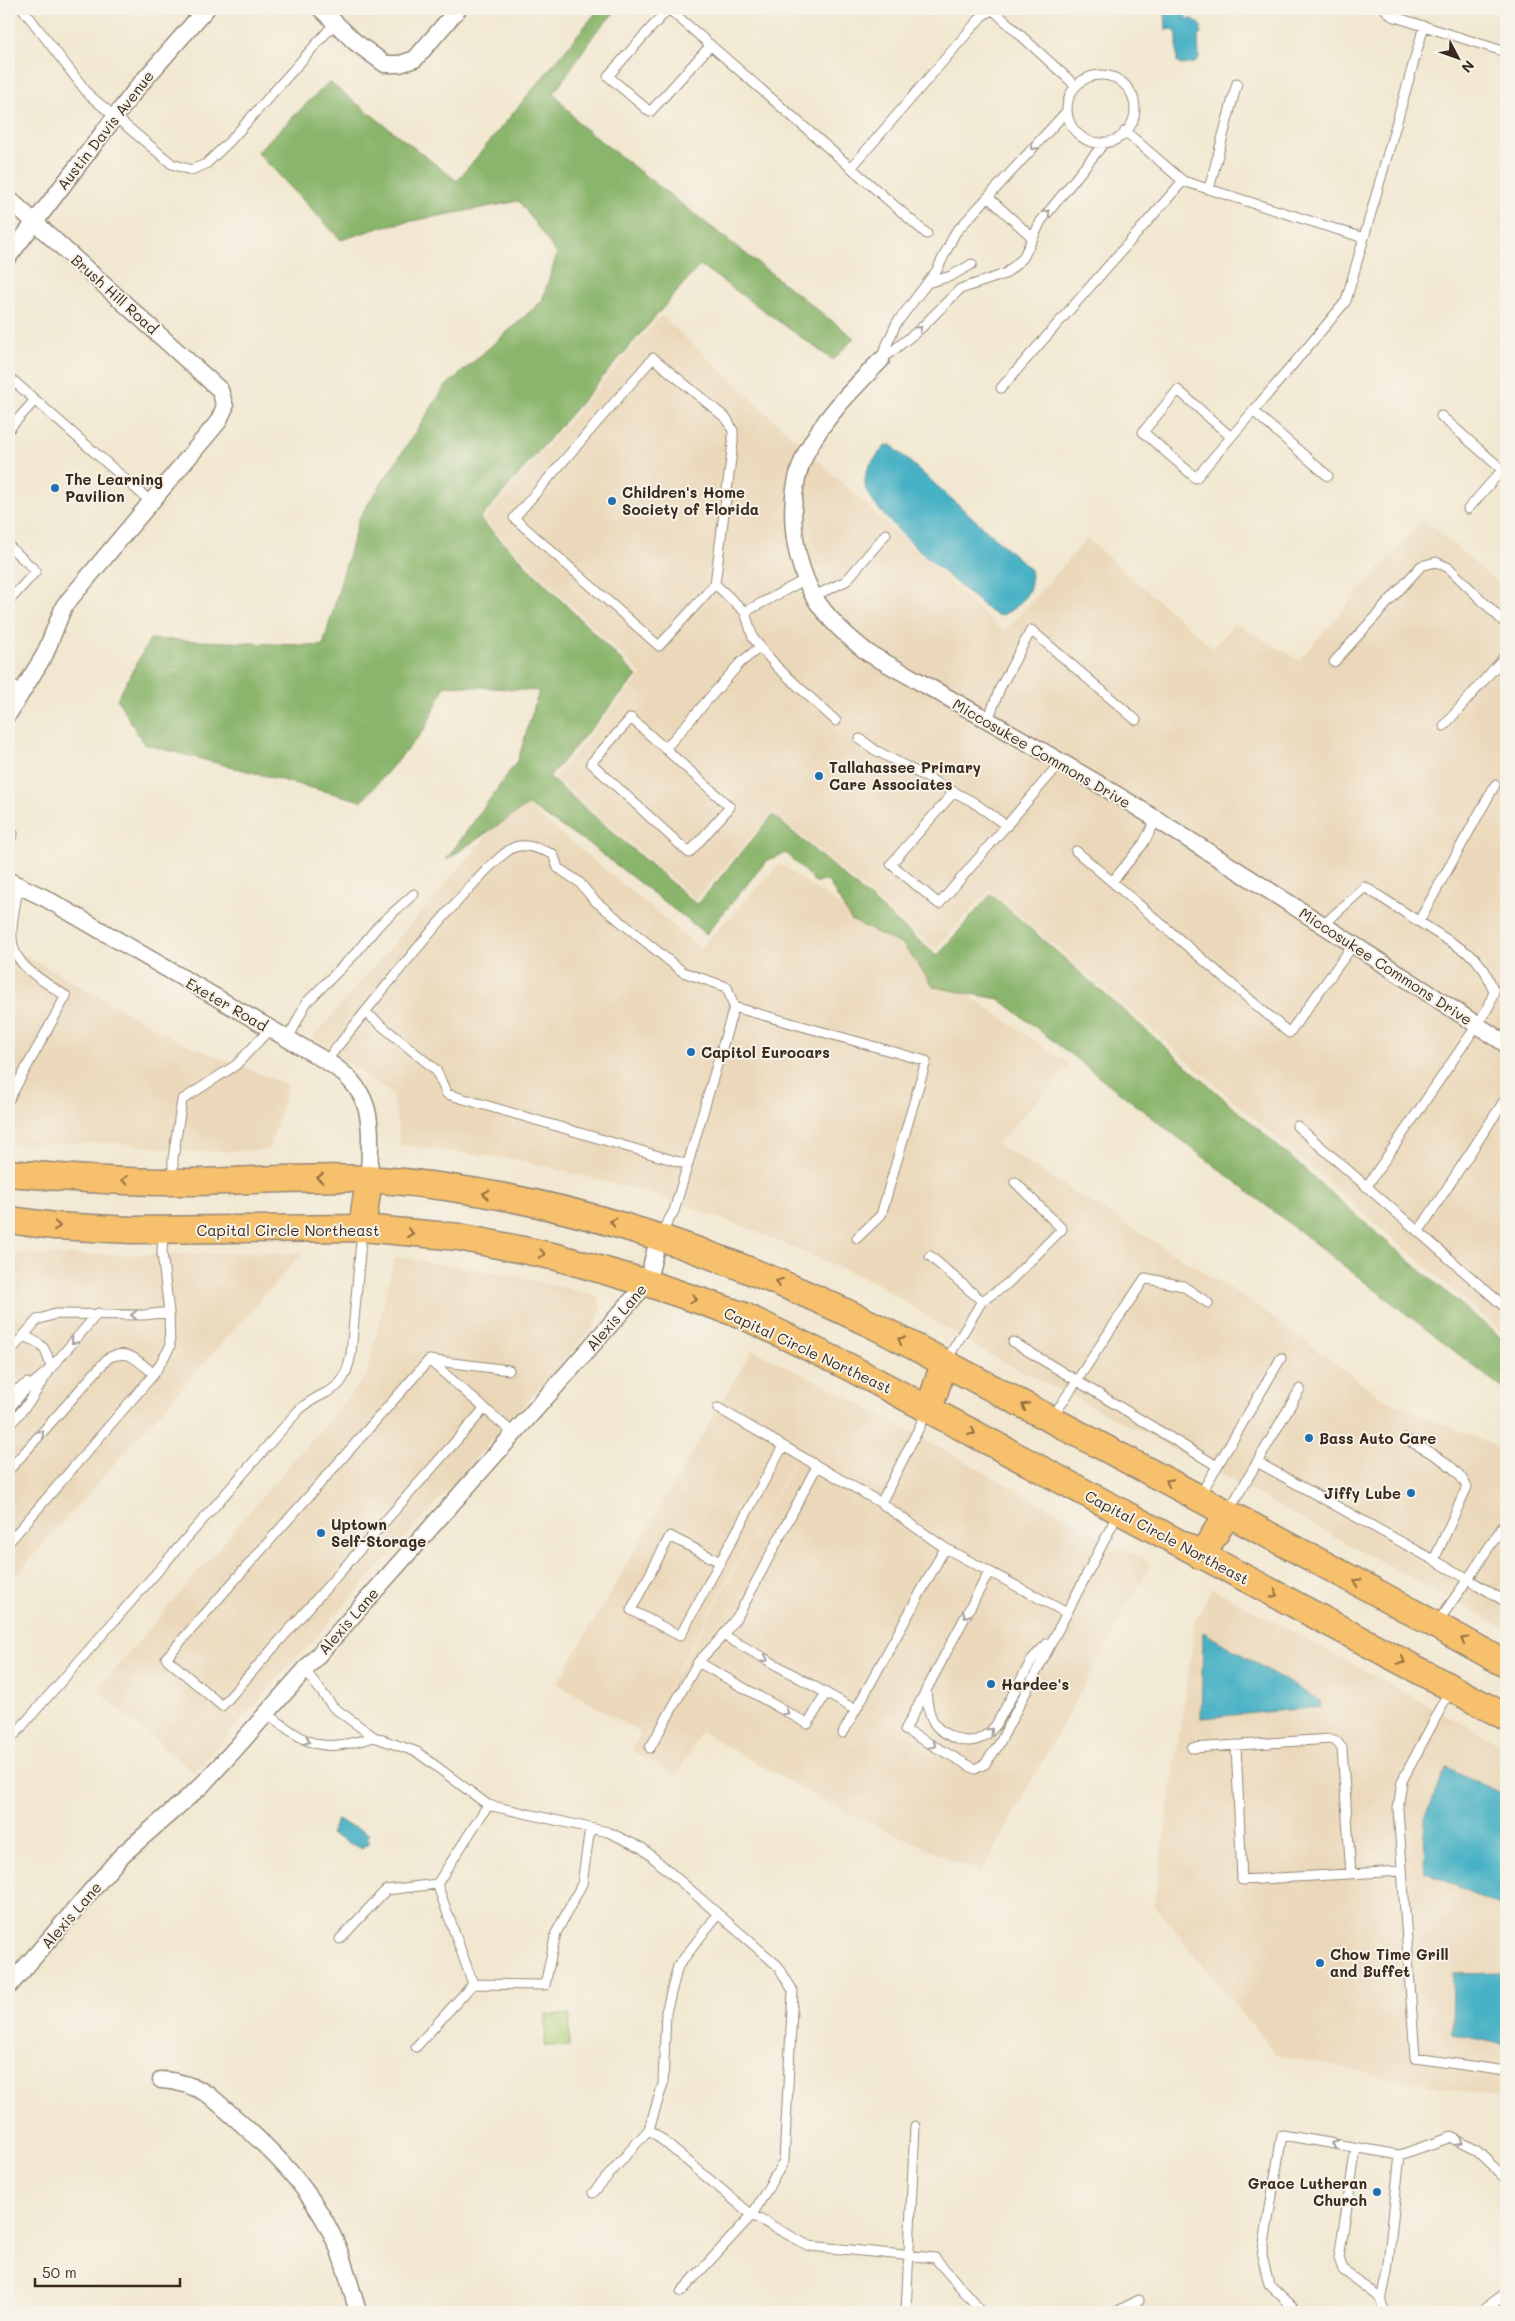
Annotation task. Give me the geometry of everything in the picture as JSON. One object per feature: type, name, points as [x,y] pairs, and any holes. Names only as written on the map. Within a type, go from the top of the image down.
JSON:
[{"type":"main road","points":[[9,1173],[87,1180],[369,1179],[479,1193],[568,1211],[659,1236],[807,1293],[1051,1419],[1506,1664]]},
{"type":"main road","points":[[362,1228],[369,1179]]},
{"type":"main road","name":"Capital Circle Northeast","points":[[9,1220],[56,1226],[163,1230],[362,1228],[459,1238],[557,1258],[647,1283],[742,1315],[823,1354],[1506,1717]]},
{"type":"main road","points":[[929,1409],[944,1363]]},
{"type":"main road","points":[[1201,1556],[1228,1513]]},
{"type":"street","name":"Austin Davis Avenue","points":[[9,256],[114,116],[206,9]]},
{"type":"street","points":[[321,9],[355,42],[385,64],[400,64],[415,59],[458,9]]},
{"type":"street","name":"Brush Hill Road","points":[[9,199],[220,390],[225,407],[218,422],[151,502]]},
{"type":"street","name":"Miccosukee Commons Drive","points":[[881,360],[844,398],[824,424],[806,452],[796,486],[793,514],[798,552],[806,579],[814,596],[845,635],[868,653],[1061,762],[1156,820],[1354,944],[1506,1044]]},
{"type":"street","points":[[9,713],[45,654],[64,606],[151,502]]},
{"type":"street","name":"Exeter Road","points":[[14,883],[326,1061],[352,1080],[365,1099],[370,1124],[369,1179]]},
{"type":"street","name":"Alexis Lane","points":[[9,1986],[122,1855],[201,1786],[647,1283],[659,1236]]},
{"type":"street","points":[[161,2080],[178,2081],[209,2095],[284,2162],[307,2191],[337,2245],[358,2312]]},
{"type":"lane","points":[[711,45],[650,112],[608,76],[669,9],[711,45],[927,234]]},
{"type":"lane","points":[[851,168],[982,16],[992,9],[1076,86]]},
{"type":"lane","points":[[1385,9],[1392,16],[1506,52]]},
{"type":"lane","points":[[26,10],[89,95],[172,164],[191,170],[206,164],[230,141],[335,23]]},
{"type":"lane","points":[[1231,437],[1178,390],[1143,432],[1196,478],[1231,437],[1253,410],[1346,302],[1424,26]]},
{"type":"lane","points":[[881,360],[919,330],[960,289],[1005,274],[1023,258],[1041,221],[1105,142],[1120,136],[1126,130],[1134,116],[1134,104],[1131,93],[1124,83],[1114,77],[1091,76],[1076,86],[1068,99],[1067,111],[1070,122],[1077,133],[1087,139],[1105,142]]},
{"type":"lane","points":[[1209,189],[1237,83]]},
{"type":"lane","points":[[881,360],[896,324],[937,270],[955,234],[1067,111]]},
{"type":"lane","points":[[1126,130],[1183,181],[1364,238]]},
{"type":"lane","points":[[1001,388],[1183,181]]},
{"type":"lane","points":[[988,197],[1033,238]]},
{"type":"lane","points":[[927,283],[952,276],[972,264]]},
{"type":"lane","points":[[652,358],[727,419],[732,431],[733,443],[715,584],[659,646],[514,518],[652,358]]},
{"type":"lane","points":[[9,377],[151,502]]},
{"type":"lane","points":[[9,429],[35,400]]},
{"type":"lane","points":[[1253,410],[1328,476]]},
{"type":"lane","points":[[1441,416],[1504,472],[1468,509]]},
{"type":"lane","points":[[814,596],[846,581],[886,534]]},
{"type":"lane","points":[[9,546],[36,571],[9,601]]},
{"type":"lane","points":[[1334,662],[1421,566],[1436,562],[1449,568],[1506,624]]},
{"type":"lane","points":[[745,612],[806,579]]},
{"type":"lane","points":[[715,584],[745,612],[754,638],[777,667],[836,721]]},
{"type":"lane","points":[[988,720],[1000,688],[1031,630],[1136,720]]},
{"type":"lane","points":[[665,749],[740,663],[760,646]]},
{"type":"lane","points":[[1444,726],[1506,655]]},
{"type":"lane","points":[[9,681],[22,693]]},
{"type":"lane","points":[[630,718],[665,749],[730,807],[689,852],[591,763],[630,718]]},
{"type":"lane","points":[[860,739],[875,750],[973,802],[1007,826]]},
{"type":"lane","points":[[954,792],[891,864],[938,904],[1061,762]]},
{"type":"lane","points":[[1419,921],[1495,786]]},
{"type":"lane","points":[[1112,882],[1143,844],[1156,820]]},
{"type":"lane","points":[[326,1061],[365,1012],[488,868],[515,847],[531,847],[553,854],[558,868],[579,882],[594,900],[683,972],[727,988],[734,1006],[686,1164],[674,1211],[659,1236]]},
{"type":"lane","points":[[1076,851],[1289,1033],[1354,944]]},
{"type":"lane","points":[[9,1099],[66,996],[32,975],[13,957],[10,938],[14,883]]},
{"type":"lane","points":[[1323,925],[1365,887],[1474,957],[1485,972],[1494,990],[1489,1006],[1477,1025],[1367,1186]]},
{"type":"lane","points":[[288,1039],[306,1003],[355,954],[378,926],[414,894]]},
{"type":"lane","points":[[734,1006],[926,1061],[881,1215],[857,1238]]},
{"type":"lane","points":[[365,1012],[436,1070],[447,1094],[686,1164]]},
{"type":"lane","points":[[174,1181],[173,1158],[182,1100],[236,1065],[270,1029]]},
{"type":"lane","points":[[1419,1231],[1506,1098]]},
{"type":"lane","points":[[1297,1126],[1506,1308]]},
{"type":"lane","points":[[944,1363],[982,1301],[1007,1284],[1062,1229],[1015,1182]]},
{"type":"lane","points":[[9,1741],[298,1411],[320,1394],[331,1392],[340,1385],[347,1374],[351,1354],[362,1228]]},
{"type":"lane","points":[[9,1542],[154,1374],[170,1346],[169,1312],[162,1253],[163,1230]]},
{"type":"lane","points":[[930,1256],[982,1301]]},
{"type":"lane","points":[[1051,1419],[1145,1278],[1183,1286],[1208,1303]]},
{"type":"lane","points":[[9,1353],[37,1320],[56,1314],[144,1316],[169,1312]]},
{"type":"lane","points":[[9,1409],[22,1392],[50,1368],[98,1314]]},
{"type":"lane","points":[[9,1426],[30,1401],[50,1368],[46,1349],[24,1336]]},
{"type":"lane","points":[[1013,1342],[1217,1466]]},
{"type":"lane","points":[[9,1470],[108,1358],[118,1353],[130,1355],[154,1374]]},
{"type":"lane","points":[[1198,1498],[1281,1358]]},
{"type":"lane","points":[[429,1360],[513,1433]]},
{"type":"lane","points":[[429,1360],[166,1658],[222,1706],[485,1408]]},
{"type":"lane","points":[[429,1360],[508,1370]]},
{"type":"lane","points":[[9,1395],[50,1368]]},
{"type":"lane","points":[[1228,1513],[1300,1389]]},
{"type":"lane","points":[[718,1408],[881,1503],[945,1548],[1067,1613]]},
{"type":"lane","points":[[881,1503],[929,1409]]},
{"type":"lane","points":[[1406,1439],[1453,1467],[1462,1476],[1467,1487],[1434,1560]]},
{"type":"lane","points":[[720,1562],[670,1536],[631,1610],[680,1636],[783,1446]]},
{"type":"lane","points":[[1257,1462],[1468,1578],[1506,1602]]},
{"type":"lane","points":[[650,1748],[698,1662],[739,1614],[817,1466]]},
{"type":"lane","points":[[989,1572],[905,1730],[975,1769],[985,1764],[998,1746],[1119,1512]]},
{"type":"lane","points":[[1436,1625],[1504,1526],[1506,1527]]},
{"type":"lane","points":[[843,1733],[945,1548]]},
{"type":"lane","points":[[723,1635],[856,1710]]},
{"type":"lane","points":[[926,1689],[928,1711],[935,1725],[945,1733],[965,1742],[979,1741],[989,1734],[996,1725],[1033,1658],[1054,1638]]},
{"type":"lane","points":[[698,1662],[808,1724],[826,1693]]},
{"type":"lane","points":[[305,1670],[333,1708],[374,1737],[417,1752],[488,1805],[608,1832],[642,1848],[778,1966],[793,1991],[784,2161],[752,2215],[681,2292]]},
{"type":"lane","points":[[1452,1688],[1402,1781],[1398,1808],[1415,2058],[1506,2071]]},
{"type":"lane","points":[[267,1713],[306,1741],[320,1746],[342,1746],[374,1737]]},
{"type":"lane","points":[[1192,1748],[1331,1739],[1336,1741],[1342,1748],[1351,1874]]},
{"type":"lane","points":[[1236,1745],[1242,1880],[1402,1871]]},
{"type":"lane","points":[[437,1884],[488,1805]]},
{"type":"lane","points":[[416,2047],[473,1984],[545,1985],[556,1933],[582,1884],[590,1828]]},
{"type":"lane","points":[[340,1939],[386,1890],[437,1884]]},
{"type":"lane","points":[[437,1884],[473,1984]]},
{"type":"lane","points":[[593,2193],[649,2129],[663,2084],[666,2012],[678,1966],[718,1914]]},
{"type":"lane","points":[[906,2312],[915,2126]]},
{"type":"lane","points":[[649,2129],[752,2215],[808,2246],[935,2258],[982,2312]]},
{"type":"lane","points":[[1298,2312],[1269,2284],[1262,2256],[1282,2134],[1400,2155],[1451,2137],[1476,2150],[1506,2179]]},
{"type":"lane","points":[[1356,2148],[1339,2258],[1343,2270],[1381,2299]]},
{"type":"lane","points":[[1384,2312],[1381,2299],[1387,2272],[1400,2155]]},
{"type":"lane","points":[[1480,2312],[1506,2293]]},
{"type":"lane","points":[[1116,2312],[1139,2300]]},
{"type":"shaded area","points":[[661,315],[1004,632],[1087,539],[1213,648],[1235,623],[1299,660],[1423,518],[1506,590],[1506,1336],[990,890],[935,949],[773,812],[696,900],[554,777],[642,675],[484,519]]},
{"type":"shaded area","name":"Capitol Eurocars","points":[[519,799],[700,948],[780,864],[1070,1065],[997,1144],[1247,1299],[1381,1397],[1506,1451],[1506,1629],[1147,1435],[979,1349],[876,1283],[747,1228],[650,1193],[521,1160],[400,1145],[393,1095],[312,1038]]},
{"type":"shaded area","points":[[9,946],[176,1040],[288,1085],[269,1150],[196,1152],[118,1143],[9,1144]]},
{"type":"shaded area","points":[[9,1252],[40,1255],[302,1253],[9,1583]]},
{"type":"shaded area","name":"Uptown Self-Storage","points":[[395,1257],[506,1274],[598,1296],[602,1310],[593,1328],[194,1773],[97,1690],[366,1376]]},
{"type":"shaded area","points":[[752,1350],[835,1390],[1151,1564],[981,1873],[829,1804],[701,1732],[676,1776],[631,1750],[641,1733],[557,1684]],"holes":[[[794,1463],[691,1649],[655,1710]]]},
{"type":"shaded area","points":[[1212,1588],[1506,1747],[1506,2100],[1276,2055],[1154,1905],[1196,1620]]},
{"type":"green space","points":[[599,9],[618,9],[595,33],[554,93],[580,125],[854,338],[833,360],[700,265],[480,519],[637,676],[549,777],[697,905],[773,815],[937,956],[991,894],[1388,1243],[1506,1342],[1506,1391],[999,999],[934,987],[904,946],[851,920],[828,881],[815,882],[786,853],[767,860],[706,934],[589,844],[528,805],[446,860],[518,760],[539,691],[445,685],[425,729],[362,801],[144,744],[117,699],[150,639],[323,646],[359,518],[445,387],[542,301],[557,254],[519,201],[385,226],[341,240],[257,152],[329,82],[457,181]]},
{"type":"green space","points":[[546,2014],[570,2015],[569,2046],[545,2046]]},
{"type":"water","points":[[1167,9],[1182,9],[1185,12],[1186,19],[1193,19],[1201,25],[1201,34],[1198,37],[1199,58],[1195,63],[1181,65],[1177,62],[1177,34],[1172,29],[1166,30],[1165,12]]},
{"type":"water","points":[[891,445],[1029,568],[1031,583],[1029,590],[1014,608],[1000,616],[991,612],[920,551],[882,513],[870,497],[865,485],[865,479],[868,468],[874,460],[885,446]]},
{"type":"water","points":[[1203,1632],[1320,1701],[1321,1707],[1201,1718]]},
{"type":"water","points":[[1446,1768],[1506,1795],[1506,1903],[1504,1908],[1424,1871],[1425,1818]]},
{"type":"water","points":[[337,1820],[369,1834],[367,1839],[370,1840],[367,1846],[364,1845],[362,1849],[330,1834]]},
{"type":"water","points":[[1506,1973],[1506,2045],[1452,2034],[1453,1974]]},
{"type":"place","name":"The Learning Pavilion","points":[[55,488]]},
{"type":"place","name":"Children's Home Society of Florida","points":[[612,501]]},
{"type":"place","name":"Tallahassee Primary Care Associates","points":[[819,776]]},
{"type":"place","name":"Capitol Eurocars","points":[[691,1052]]},
{"type":"place","name":"Bass Auto Care","points":[[1309,1438]]},
{"type":"place","name":"Jiffy Lube","points":[[1411,1493]]},
{"type":"place","name":"Uptown Self-Storage","points":[[321,1533]]},
{"type":"place","name":"Hardee's","points":[[991,1684]]},
{"type":"place","name":"Chow Time Grill and Buffet","points":[[1320,1963]]},
{"type":"place","name":"Grace Lutheran Church","points":[[1377,2192]]}]
